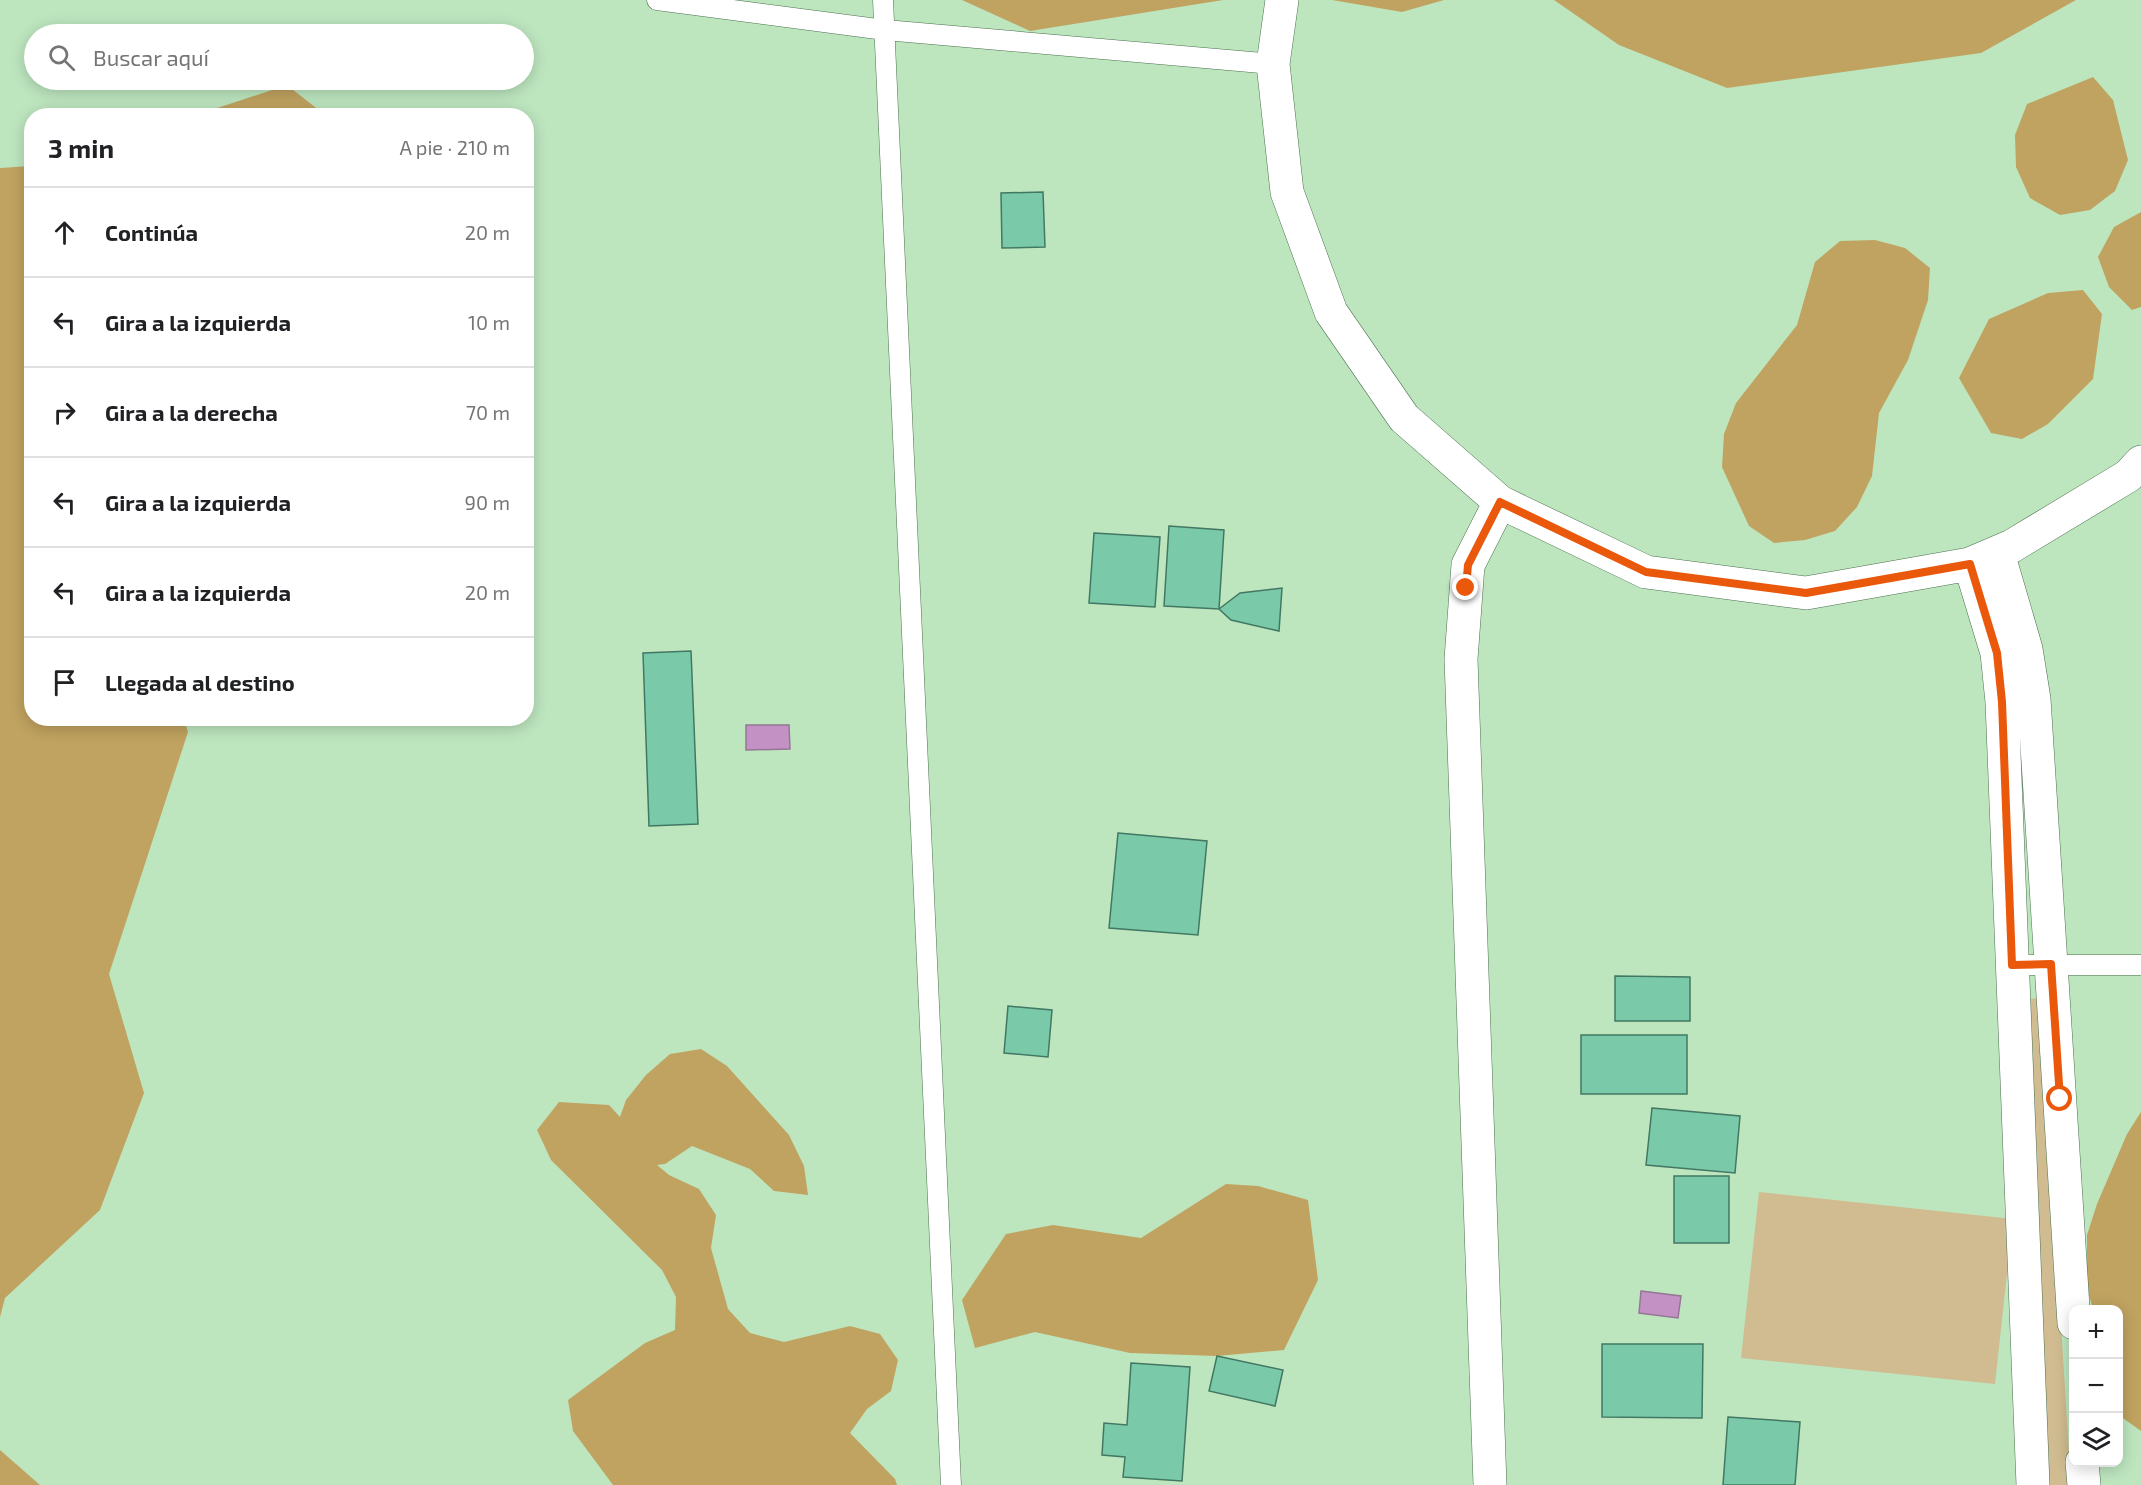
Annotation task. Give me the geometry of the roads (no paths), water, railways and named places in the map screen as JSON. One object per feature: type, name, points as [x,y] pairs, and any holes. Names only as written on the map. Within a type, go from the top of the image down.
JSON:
[{"type":"street","points":[[1282,0],[1273,64],[1287,192],[1331,312],[1404,418],[1500,502],[1646,572],[1806,593],[1984,558],[2012,546],[2128,476],[2141,462]]},
{"type":"street","points":[[1490,1485],[1461,659],[1468,565],[1500,502]]},
{"type":"street","points":[[1984,558],[2026,649],[2034,699],[2072,1305]]},
{"type":"street","points":[[1984,558],[2002,702],[2033,1485]]},
{"type":"street","points":[[2082,1467],[2084,1485]]},
{"type":"lane","points":[[657,0],[885,30],[1273,64]]},
{"type":"lane","points":[[883,0],[951,1485]]},
{"type":"lane","points":[[2012,965],[2141,965]]}]
